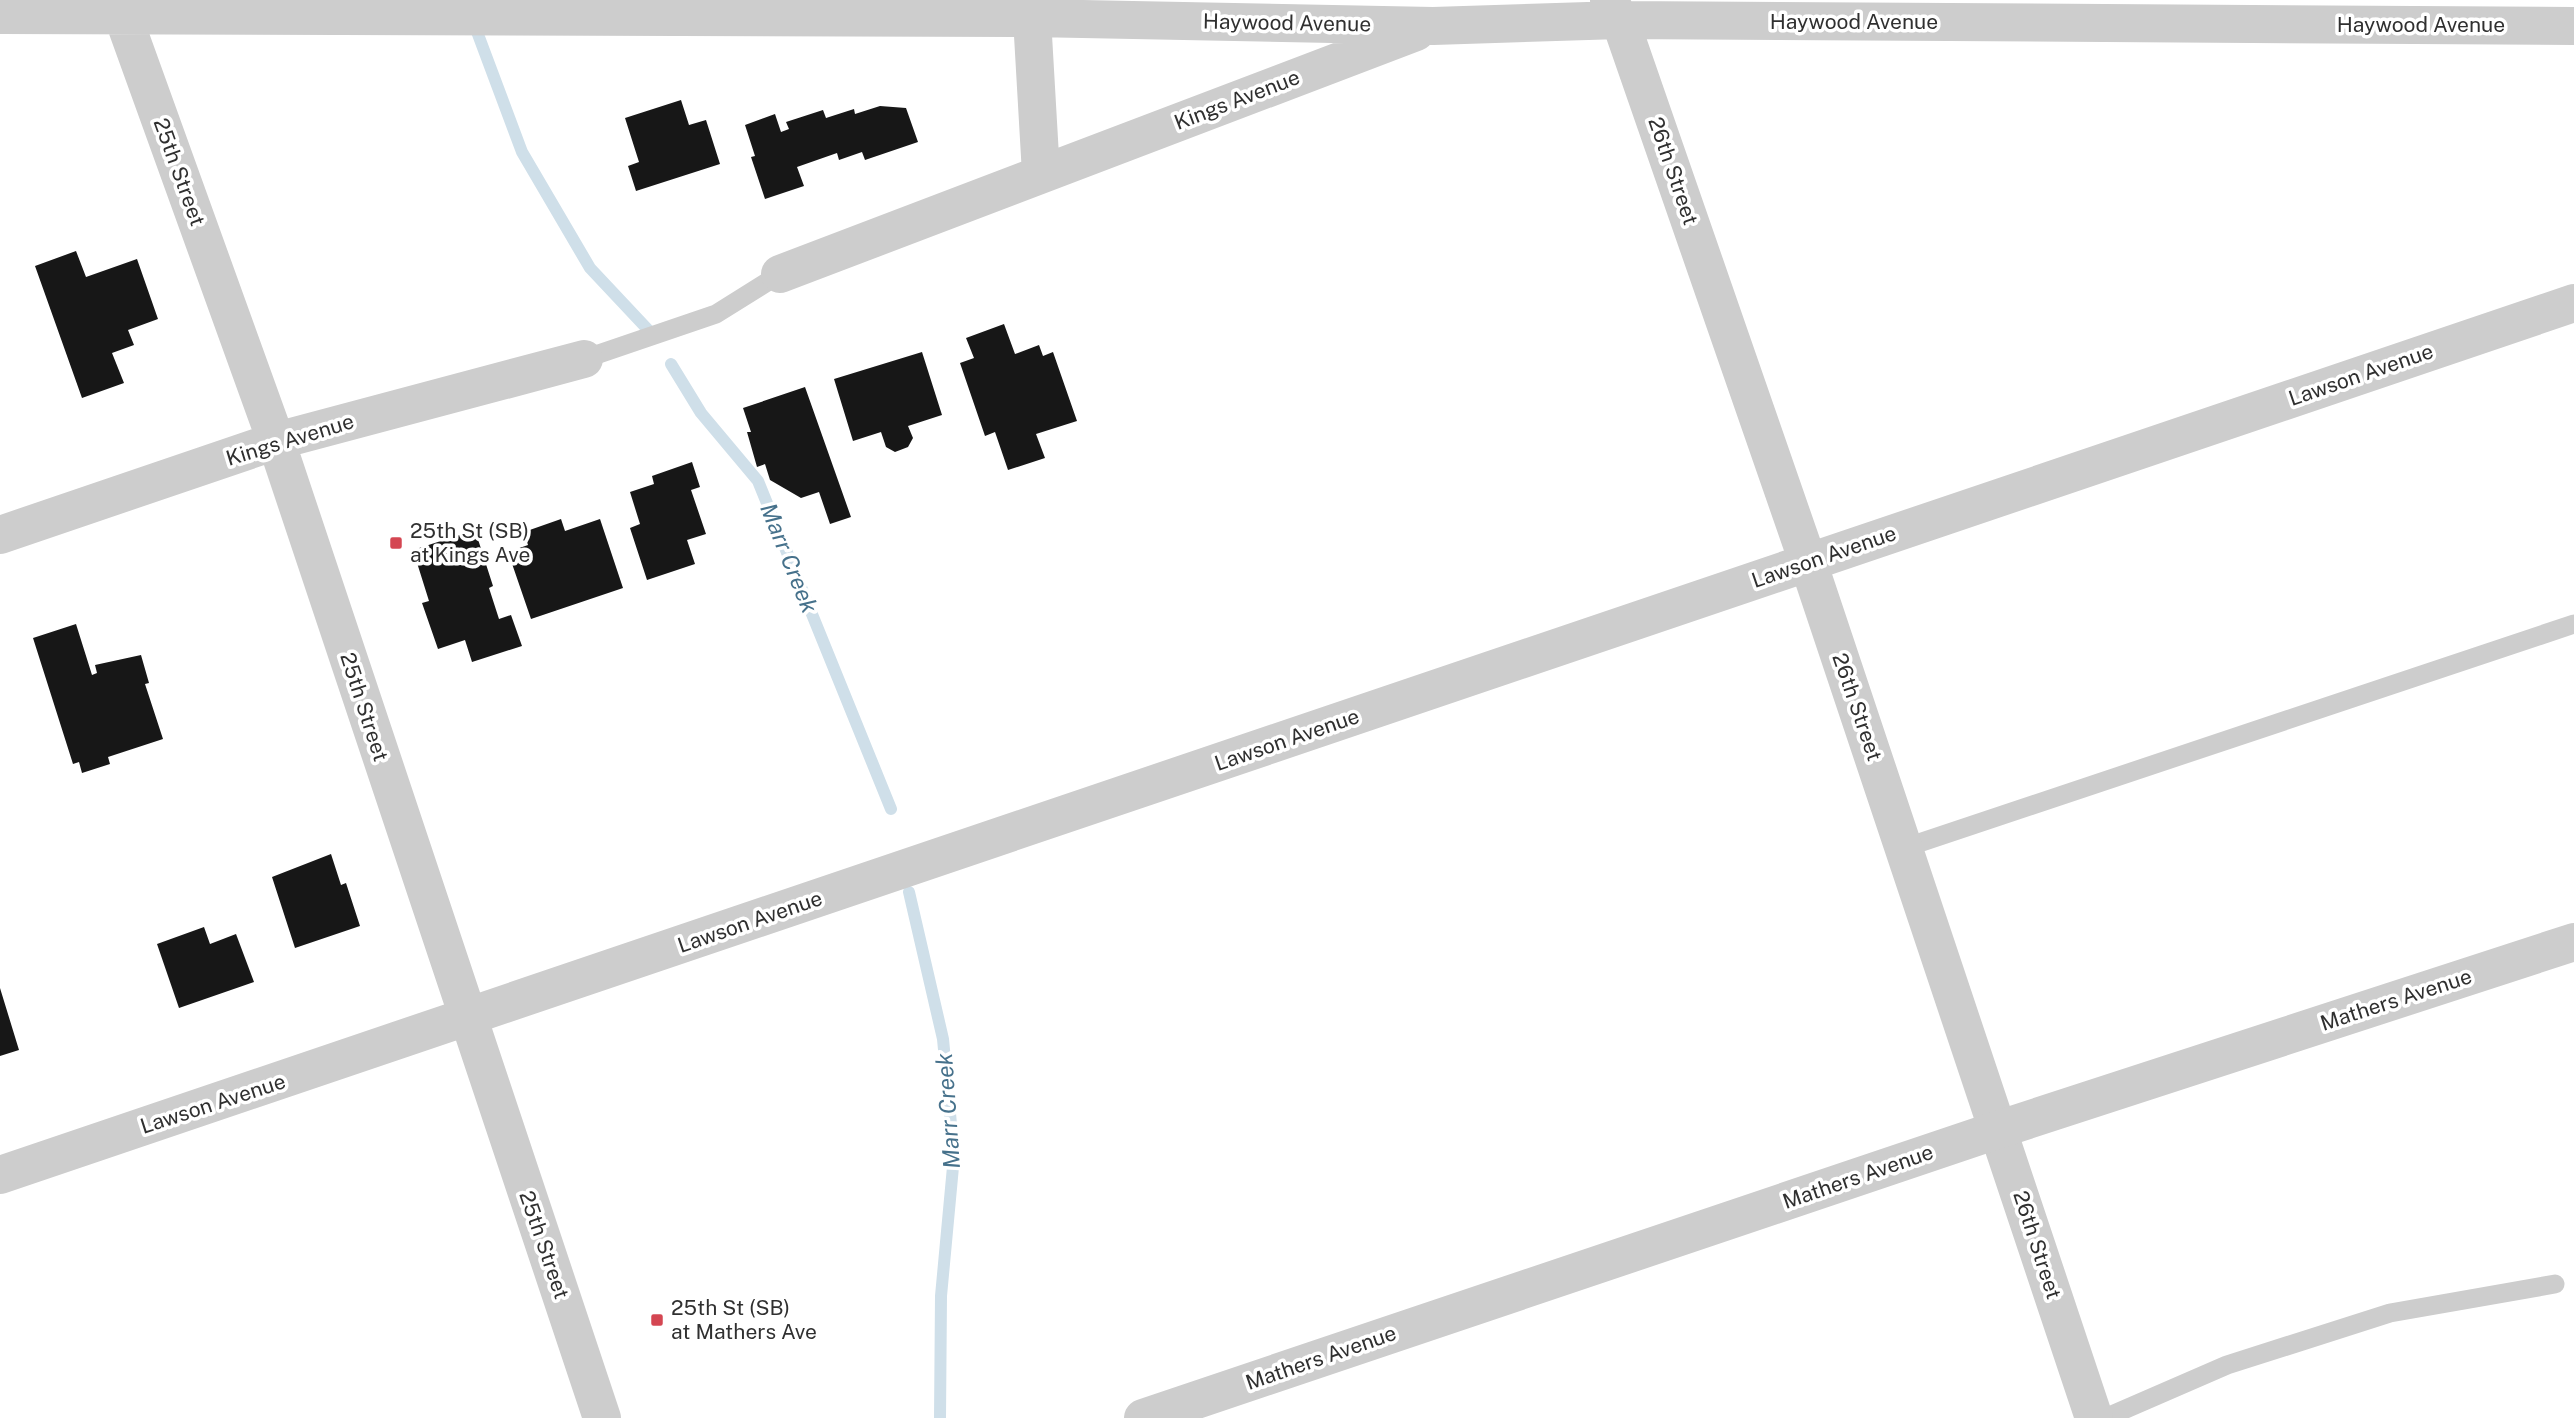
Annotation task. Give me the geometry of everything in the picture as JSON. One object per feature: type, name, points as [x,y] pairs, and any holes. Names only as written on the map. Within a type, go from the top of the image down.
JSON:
[{"type":"street","name":"Haywood Avenue","points":[[0,15],[120,8],[1433,26],[1615,10],[2574,26]]},
{"type":"street","name":"25th Street","points":[[120,8],[276,441],[602,1418]]},
{"type":"street","name":"26th Street","points":[[1615,10],[1808,562],[2000,1129],[2094,1418]]},
{"type":"street","points":[[1032,19],[1041,174]]},
{"type":"street","name":"Kings Avenue","points":[[780,274],[1433,26]]},
{"type":"street","name":"Lawson Avenue","points":[[0,1175],[2574,303]]},
{"type":"street","name":"Kings Avenue","points":[[0,535],[276,441],[584,359]]},
{"type":"street","name":"Mathers Avenue","points":[[1143,1418],[2000,1129],[2574,942]]},
{"type":"lane","points":[[584,359],[716,314],[780,274]]},
{"type":"lane","points":[[1904,848],[2574,624]]},
{"type":"lane","points":[[2105,1418],[2227,1365],[2390,1313],[2555,1284]]},
{"type":"building","points":[[681,100],[689,125],[706,120],[720,164],[636,191],[628,166],[639,162],[625,118]]},
{"type":"building","points":[[880,106],[906,108],[918,142],[865,160],[862,152],[839,160],[837,153],[797,167],[804,186],[765,199],[751,157],[755,156],[745,125],[775,114],[781,132],[789,129],[786,122],[823,110],[826,118],[854,109],[855,114]]},
{"type":"building","points":[[76,251],[86,277],[137,259],[158,319],[128,330],[134,345],[112,353],[124,383],[82,398],[35,266]]},
{"type":"building","points":[[1004,324],[1015,354],[1039,345],[1043,356],[1053,352],[1077,421],[1036,434],[1045,458],[1008,470],[995,432],[985,436],[960,363],[974,358],[966,338]]},
{"type":"building","points":[[922,352],[942,415],[908,426],[913,438],[908,447],[895,452],[886,447],[881,432],[853,441],[834,379]]},
{"type":"building","points":[[805,387],[851,517],[830,524],[819,492],[801,498],[770,480],[765,464],[757,467],[747,432],[751,432],[743,408]]},
{"type":"building","points":[[692,462],[700,487],[691,490],[706,534],[687,540],[695,564],[647,580],[630,528],[640,524],[630,492],[654,484],[652,476]]},
{"type":"building","points":[[561,519],[565,531],[600,519],[623,588],[531,619],[508,552],[528,545],[524,532]]},
{"type":"building","points":[[475,530],[493,586],[489,588],[499,619],[511,615],[522,646],[472,662],[465,640],[438,649],[422,603],[429,601],[413,550]]},
{"type":"building","points":[[76,624],[92,675],[97,673],[95,665],[141,655],[149,683],[145,684],[163,739],[108,757],[110,764],[82,773],[79,762],[73,764],[33,638]]},
{"type":"building","points":[[331,854],[341,885],[346,883],[360,926],[295,948],[272,877]]},
{"type":"building","points":[[204,927],[210,944],[236,934],[254,982],[179,1008],[157,944]]},
{"type":"building","points":[[0,988],[19,1050],[0,1056]]},
{"type":"waterway","name":"Marr Creek","points":[[476,29],[522,152],[590,268],[652,334]]},
{"type":"waterway","name":"Marr Creek","points":[[671,364],[701,413],[758,481],[891,809]]},
{"type":"waterway","name":"Marr Creek","points":[[909,892],[943,1039],[954,1156],[941,1296],[940,1418]]},
{"type":"place","name":"25th St (SB) at Kings Ave","points":[[396,543]]},
{"type":"place","name":"25th St (SB) at Mathers Ave","points":[[657,1320]]}]
